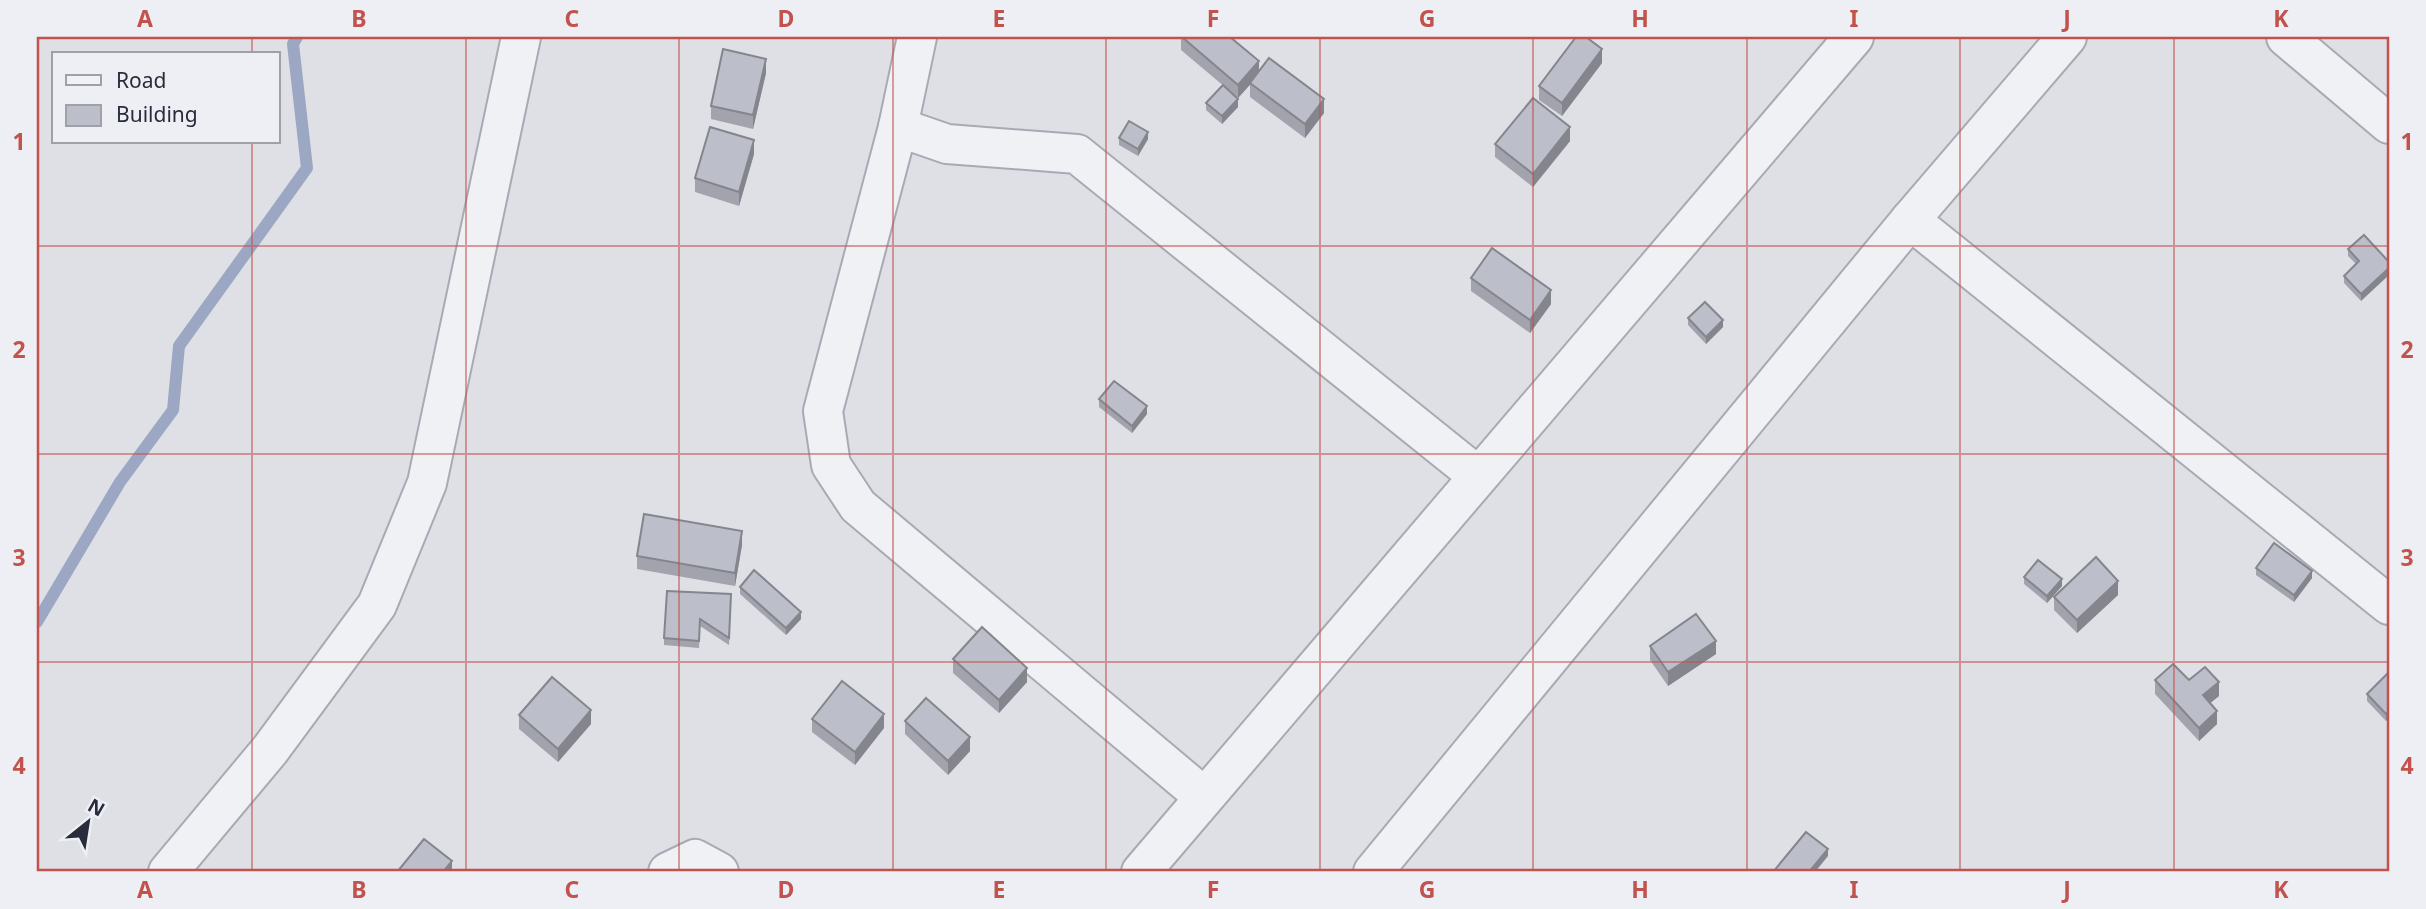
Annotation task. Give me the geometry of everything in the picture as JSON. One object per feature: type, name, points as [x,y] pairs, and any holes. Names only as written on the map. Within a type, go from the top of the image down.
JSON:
[{"type":"street","points":[[168,872],[270,750],[377,605],[427,483],[521,37]]},
{"type":"street","points":[[917,37],[898,127],[823,411],[831,465],[858,506],[1203,796]]},
{"type":"street","points":[[1141,872],[1203,796],[1854,37]]},
{"type":"street","points":[[1373,872],[1910,220],[2067,37]]},
{"type":"street","points":[[2286,37],[2389,124]]},
{"type":"street","points":[[898,127],[947,144],[1077,154],[1478,476]]},
{"type":"street","points":[[1910,220],[2389,605]]},
{"type":"street","points":[[668,872],[695,859],[719,872]]},
{"type":"building","points":[[1182,37],[1230,37],[1259,61],[1238,85]]},
{"type":"building","points":[[1576,37],[1586,37],[1602,49],[1562,103],[1539,86]]},
{"type":"building","points":[[723,49],[766,59],[753,115],[711,106]]},
{"type":"building","points":[[1269,58],[1324,99],[1305,124],[1250,83]]},
{"type":"building","points":[[1223,85],[1238,99],[1222,116],[1206,103]]},
{"type":"building","points":[[1533,98],[1570,127],[1533,174],[1495,144]]},
{"type":"building","points":[[1129,121],[1148,132],[1138,149],[1119,138]]},
{"type":"building","points":[[710,127],[754,140],[739,192],[695,178]]},
{"type":"building","points":[[2364,235],[2389,262],[2389,268],[2361,294],[2344,276],[2359,261],[2348,249]]},
{"type":"building","points":[[1492,248],[1551,290],[1530,320],[1471,278]]},
{"type":"building","points":[[1705,302],[1723,320],[1706,337],[1688,318]]},
{"type":"building","points":[[1114,381],[1147,406],[1132,426],[1099,399]]},
{"type":"building","points":[[644,514],[742,531],[735,573],[637,556]]},
{"type":"building","points":[[2274,543],[2312,571],[2294,595],[2256,568]]},
{"type":"building","points":[[2096,557],[2118,581],[2077,620],[2054,597]]},
{"type":"building","points":[[2038,560],[2062,579],[2047,596],[2024,577]]},
{"type":"building","points":[[754,570],[801,612],[786,628],[740,587]]},
{"type":"building","points":[[667,591],[731,594],[729,638],[700,619],[699,641],[664,638]]},
{"type":"building","points":[[1696,614],[1716,641],[1668,672],[1650,646]]},
{"type":"building","points":[[982,627],[1027,668],[999,700],[953,659]]},
{"type":"building","points":[[2173,664],[2189,680],[2205,667],[2219,682],[2203,695],[2217,711],[2199,728],[2155,680]]},
{"type":"building","points":[[2389,672],[2389,711],[2386,714],[2367,694]]},
{"type":"building","points":[[552,677],[591,710],[558,749],[519,715]]},
{"type":"building","points":[[842,681],[884,714],[855,752],[812,719]]},
{"type":"building","points":[[926,698],[970,737],[948,761],[905,721]]},
{"type":"building","points":[[1806,832],[1828,849],[1809,872],[1773,872]]},
{"type":"building","points":[[424,839],[452,861],[443,872],[397,872]]},
{"type":"waterway","points":[[37,622],[120,482],[173,410],[179,346],[307,168],[293,44],[297,37]]}]
